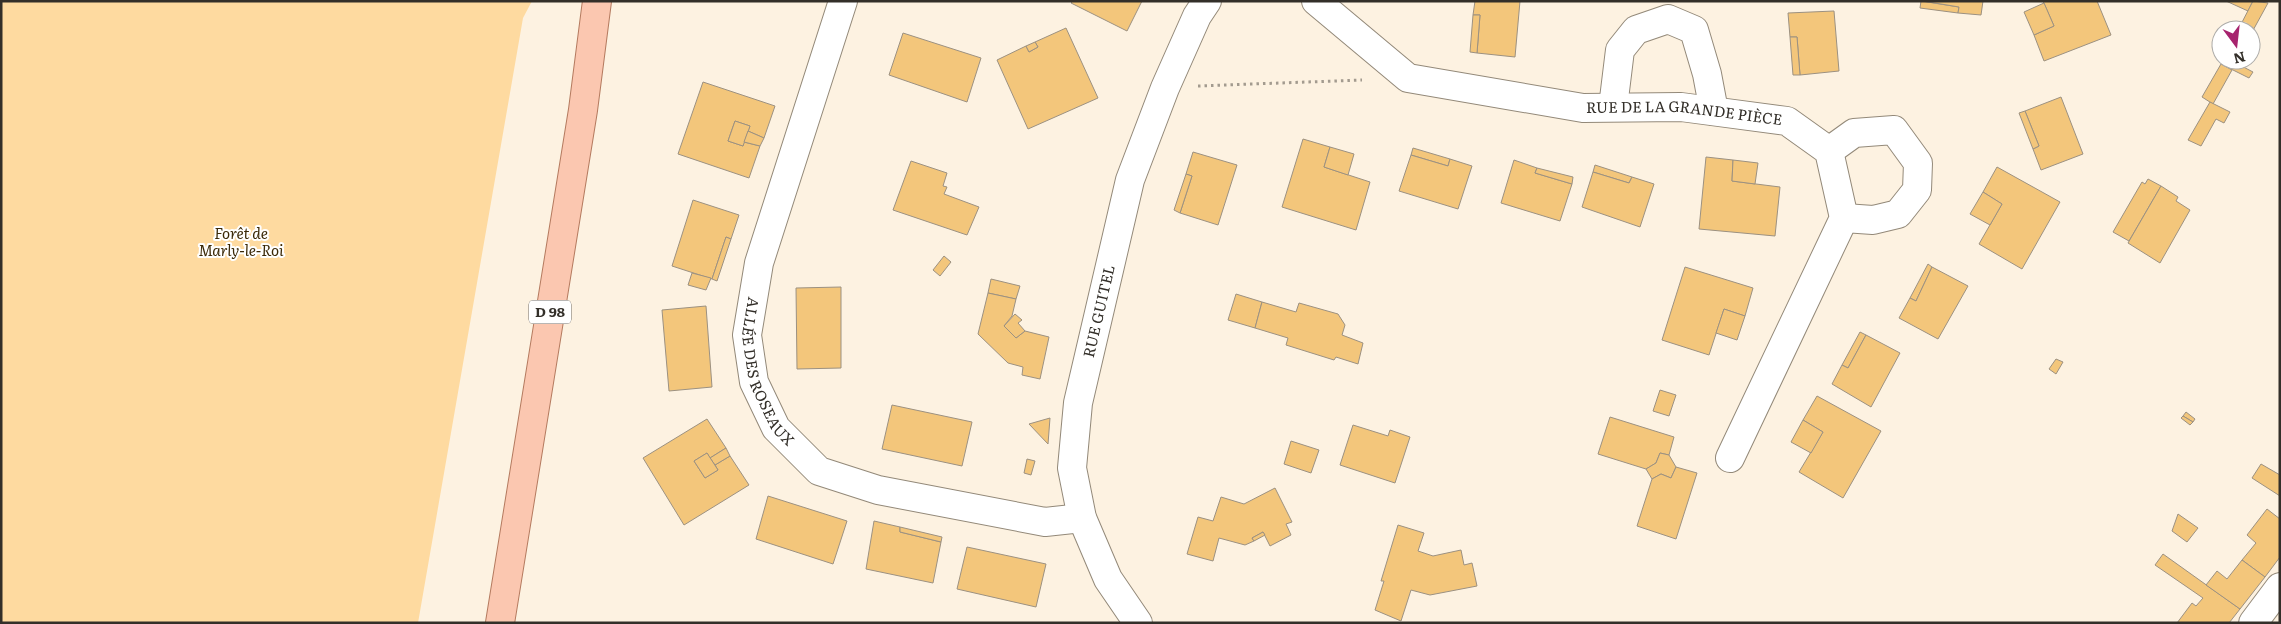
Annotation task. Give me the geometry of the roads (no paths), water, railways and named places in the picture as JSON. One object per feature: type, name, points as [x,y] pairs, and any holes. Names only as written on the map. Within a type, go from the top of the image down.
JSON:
[{"type":"main road","name":"D 98","points":[[500,623],[583,110],[597,1]]},
{"type":"street","name":"ALLÉE DES ROSEAUX","points":[[843,1],[760,263],[747,335],[754,382],[776,428],[819,471],[878,490],[1045,522],[1082,518]]},
{"type":"street","name":"RUE GUITEL","points":[[1138,623],[1108,579],[1082,518],[1072,468],[1078,403],[1130,180],[1165,88],[1197,16],[1207,1]]},
{"type":"street","name":"RUE DE LA GRANDE PIÈCE","points":[[1316,1],[1408,78],[1583,108],[1681,107],[1788,121],[1829,151]]},
{"type":"street","points":[[1613,107],[1620,50],[1636,30],[1668,19],[1694,30],[1707,74],[1714,111]]},
{"type":"street","points":[[1730,458],[1844,218],[1829,151],[1854,133],[1894,130],[1918,163],[1917,190],[1898,214],[1873,220],[1844,218]]},
{"type":"street","points":[[2253,623],[2280,587]]},
{"type":"park label","name":"Forêt de Marly-le-Roi","points":[[241,242]]}]
